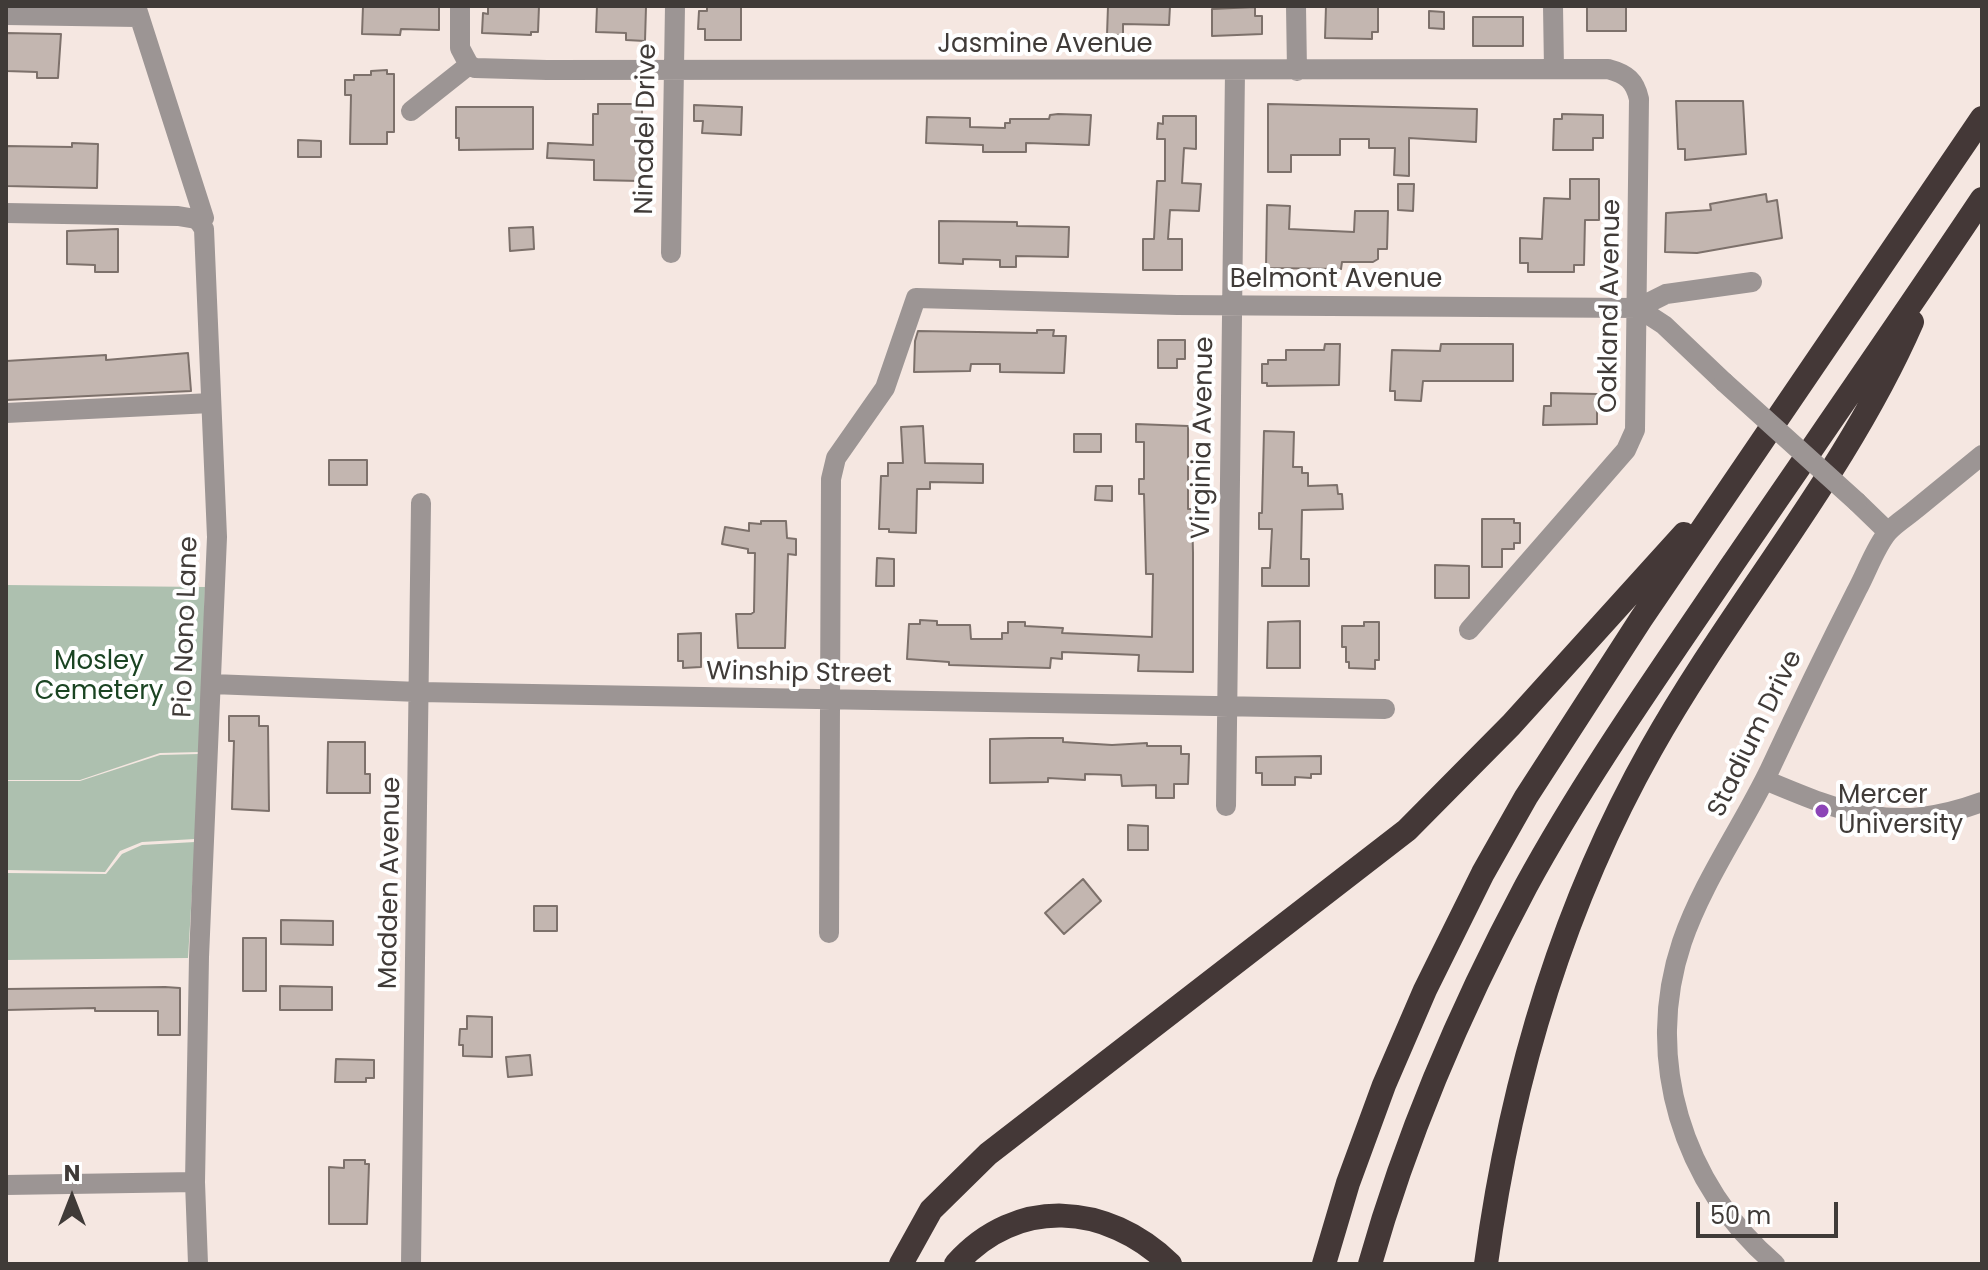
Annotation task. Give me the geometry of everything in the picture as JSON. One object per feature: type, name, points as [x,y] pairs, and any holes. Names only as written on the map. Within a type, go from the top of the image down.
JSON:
[{"type":"highway","points":[[1324,1264],[1348,1183],[1384,1085],[1425,990],[1483,873],[1534,784],[1641,619],[1982,118]]},
{"type":"highway","points":[[1372,1260],[1397,1178],[1446,1051],[1527,884],[1588,782],[1677,647],[1982,199]]},
{"type":"highway","points":[[1486,1264],[1510,1124],[1529,1045],[1591,873],[1651,748],[1853,436],[1899,353],[1936,268]]},
{"type":"highway","points":[[901,1264],[931,1210],[988,1154],[1383,851],[1418,820],[1511,725],[1761,444]]},
{"type":"highway","points":[[956,1264],[983,1239],[1003,1227],[1061,1215],[1081,1216],[1121,1229],[1141,1240],[1170,1264]]},
{"type":"street","points":[[411,111],[469,65],[460,48],[460,6]]},
{"type":"street","name":"Ninadel Drive","points":[[671,253],[675,6]]},
{"type":"street","points":[[1296,6],[1297,71]]},
{"type":"street","points":[[1553,6],[1554,69]]},
{"type":"street","points":[[6,15],[137,11]]},
{"type":"street","name":"Pio Nono Lane","points":[[137,11],[204,218],[200,223],[204,229],[217,537],[199,957],[195,1182],[198,1264]]},
{"type":"street","name":"Jasmine Avenue","points":[[469,65],[475,68],[674,71],[1608,69],[1622,73]]},
{"type":"street","name":"Virginia Avenue","points":[[1226,806],[1235,71]]},
{"type":"street","name":"Oakland Avenue","points":[[1469,630],[1626,450],[1635,430],[1639,99],[1636,87],[1622,73]]},
{"type":"street","points":[[6,213],[178,216],[196,219],[200,223]]},
{"type":"street","name":"Belmont Avenue","points":[[829,700],[831,479],[836,458],[885,388],[916,298],[1232,305],[1638,308],[1666,294],[1752,282]]},
{"type":"street","points":[[1638,308],[1664,325],[1888,532],[1982,455]]},
{"type":"street","points":[[6,413],[211,403]]},
{"type":"street","name":"Madden Avenue","points":[[411,1264],[421,503]]},
{"type":"street","name":"Stadium Drive","points":[[1775,1264],[1739,1230],[1719,1204],[1701,1175],[1684,1137],[1675,1105],[1667,1049],[1670,996],[1682,941],[1710,880],[1765,780],[1825,653],[1888,532]]},
{"type":"street","name":"Winship Street","points":[[212,684],[419,692],[1385,709]]},
{"type":"street","points":[[829,700],[829,933]]},
{"type":"street","points":[[1765,780],[1833,808],[1885,819],[1916,819],[1946,814],[1982,802]]},
{"type":"street","points":[[6,1185],[195,1182]]},
{"type":"green space","name":"Mosley Cemetery","points":[[6,585],[205,587],[200,752],[160,753],[80,780],[6,780]]},
{"type":"green space","points":[[199,754],[195,839],[142,842],[120,851],[105,872],[6,870],[6,781],[80,781],[160,755]]},
{"type":"green space","points":[[195,842],[188,958],[6,960],[6,873],[106,874],[122,854],[142,845]]},
{"type":"building","points":[[363,6],[439,6],[439,30],[401,29],[400,35],[362,34]]},
{"type":"building","points":[[488,6],[539,6],[538,32],[531,32],[531,35],[482,33],[483,13],[488,14]]},
{"type":"building","points":[[597,6],[646,7],[645,41],[626,40],[626,33],[596,32]]},
{"type":"building","points":[[707,6],[741,6],[741,40],[705,40],[705,29],[698,29],[699,11],[707,11]]},
{"type":"building","points":[[1108,6],[1170,6],[1169,25],[1123,24],[1123,35],[1107,35]]},
{"type":"building","points":[[1326,6],[1378,6],[1378,32],[1372,32],[1372,39],[1325,38]]},
{"type":"building","points":[[1587,6],[1626,6],[1626,31],[1587,31]]},
{"type":"building","points":[[1255,7],[1255,16],[1262,16],[1262,34],[1212,36],[1212,9]]},
{"type":"building","points":[[1429,11],[1444,12],[1444,29],[1429,28]]},
{"type":"building","points":[[1473,17],[1523,17],[1523,46],[1473,46]]},
{"type":"building","points":[[6,33],[61,34],[58,78],[37,78],[37,72],[6,71]]},
{"type":"building","points":[[387,70],[387,74],[394,74],[394,132],[387,132],[387,144],[350,144],[351,95],[345,95],[345,80],[354,80],[354,75],[371,75],[371,71]]},
{"type":"building","points":[[1676,101],[1743,101],[1746,154],[1685,160],[1685,149],[1678,149]]},
{"type":"building","points":[[598,104],[642,104],[642,121],[637,121],[640,181],[594,180],[594,160],[547,158],[548,143],[593,145],[593,114],[598,114]]},
{"type":"building","points":[[1268,104],[1477,109],[1476,142],[1409,138],[1409,176],[1394,175],[1395,148],[1369,148],[1369,139],[1340,139],[1340,155],[1291,155],[1291,172],[1268,172]]},
{"type":"building","points":[[694,105],[742,107],[741,135],[702,133],[703,121],[694,121]]},
{"type":"building","points":[[456,107],[533,107],[533,149],[459,150]]},
{"type":"building","points":[[1562,114],[1603,115],[1603,138],[1593,138],[1593,150],[1553,150],[1554,119],[1562,119]]},
{"type":"building","points":[[1050,115],[1091,115],[1089,145],[1026,143],[1026,152],[983,152],[983,145],[926,143],[927,117],[970,118],[970,127],[1005,128],[1005,123],[1010,123],[1010,119],[1049,119]]},
{"type":"building","points":[[1163,116],[1196,116],[1196,149],[1184,148],[1182,183],[1201,184],[1199,211],[1170,210],[1168,239],[1182,239],[1182,270],[1143,270],[1143,239],[1154,239],[1157,181],[1165,181],[1165,139],[1157,139],[1158,123],[1163,124]]},
{"type":"building","points":[[298,140],[321,141],[321,157],[298,157]]},
{"type":"building","points":[[72,143],[98,144],[97,188],[6,186],[6,146],[72,147]]},
{"type":"building","points":[[1570,179],[1599,179],[1599,220],[1585,220],[1584,265],[1574,265],[1574,272],[1528,272],[1528,263],[1520,263],[1520,238],[1542,239],[1544,198],[1570,199]]},
{"type":"building","points":[[1398,184],[1414,184],[1413,211],[1398,210]]},
{"type":"building","points":[[1766,194],[1767,202],[1777,200],[1782,238],[1697,253],[1665,252],[1666,213],[1711,210],[1710,204]]},
{"type":"building","points":[[1267,205],[1290,206],[1289,229],[1354,232],[1355,211],[1388,211],[1387,249],[1378,249],[1378,259],[1373,262],[1342,262],[1341,269],[1266,268]]},
{"type":"building","points":[[939,221],[1017,222],[1017,226],[1069,227],[1068,257],[1016,256],[1016,267],[1000,267],[1000,260],[963,259],[963,264],[939,263]]},
{"type":"building","points":[[533,227],[534,249],[510,251],[509,228]]},
{"type":"building","points":[[118,229],[118,272],[95,272],[95,265],[67,264],[67,231]]},
{"type":"building","points":[[1037,330],[1054,330],[1053,336],[1066,336],[1064,373],[1000,372],[1000,364],[971,364],[970,371],[914,372],[918,331],[1037,333]]},
{"type":"building","points":[[1158,340],[1185,340],[1185,359],[1177,359],[1177,368],[1158,368]]},
{"type":"building","points":[[1325,344],[1340,344],[1339,385],[1267,386],[1267,383],[1262,383],[1262,364],[1268,364],[1268,360],[1286,360],[1286,350],[1324,350]]},
{"type":"building","points":[[1441,344],[1513,344],[1513,381],[1423,381],[1421,401],[1395,400],[1395,391],[1390,391],[1392,350],[1440,351]]},
{"type":"building","points":[[188,353],[191,391],[6,400],[6,361],[106,355],[106,360]]},
{"type":"building","points":[[1551,393],[1597,394],[1597,424],[1543,425],[1544,406],[1551,406]]},
{"type":"building","points":[[1136,424],[1188,426],[1188,509],[1192,509],[1193,553],[1193,672],[1138,671],[1139,655],[1062,652],[1062,659],[1051,658],[1050,668],[949,665],[949,662],[907,659],[909,624],[920,624],[920,620],[937,621],[937,625],[970,625],[971,639],[1002,639],[1002,633],[1008,633],[1008,622],[1063,628],[1062,633],[1152,637],[1153,574],[1146,574],[1144,494],[1139,494],[1139,479],[1144,479],[1144,442],[1136,442]]},
{"type":"building","points":[[923,426],[925,463],[983,464],[983,483],[930,482],[930,489],[917,489],[916,533],[879,529],[881,476],[888,476],[888,463],[903,463],[901,427]]},
{"type":"building","points":[[1264,431],[1294,432],[1293,467],[1302,467],[1302,473],[1308,473],[1308,486],[1337,485],[1338,494],[1342,494],[1343,509],[1302,510],[1301,559],[1309,559],[1309,586],[1262,586],[1262,568],[1270,568],[1272,529],[1259,529]]},
{"type":"building","points":[[1074,434],[1101,434],[1101,452],[1074,452]]},
{"type":"building","points":[[329,460],[367,460],[367,485],[329,485]]},
{"type":"building","points":[[1096,486],[1112,486],[1112,501],[1095,500]]},
{"type":"building","points":[[1482,519],[1514,519],[1514,523],[1520,523],[1520,543],[1514,543],[1514,549],[1502,549],[1502,567],[1482,567]]},
{"type":"building","points":[[761,521],[786,521],[787,538],[796,539],[796,555],[788,554],[785,648],[738,648],[736,614],[754,612],[755,553],[722,544],[725,527],[749,531],[749,523],[761,524]]},
{"type":"building","points":[[877,558],[894,559],[894,586],[876,586]]},
{"type":"building","points":[[1435,565],[1469,566],[1469,598],[1435,598]]},
{"type":"building","points":[[1300,621],[1300,668],[1267,668],[1268,622]]},
{"type":"building","points":[[1364,622],[1379,622],[1379,660],[1375,660],[1375,669],[1349,668],[1346,647],[1342,647],[1342,626],[1364,626]]},
{"type":"building","points":[[701,633],[701,667],[683,668],[683,661],[678,661],[678,634]]},
{"type":"building","points":[[229,716],[259,716],[259,726],[268,726],[269,811],[232,809],[234,741],[229,741]]},
{"type":"building","points":[[1063,738],[1063,742],[1181,746],[1181,754],[1189,754],[1188,784],[1174,784],[1174,798],[1156,798],[1156,785],[1122,786],[1121,775],[1085,774],[1085,780],[1048,778],[1048,782],[990,783],[990,739]]},
{"type":"building","points":[[328,742],[365,742],[365,774],[370,774],[370,793],[327,793]]},
{"type":"building","points":[[1321,756],[1321,774],[1311,774],[1311,778],[1295,777],[1295,785],[1262,785],[1262,773],[1256,773],[1256,757]]},
{"type":"building","points":[[1128,825],[1148,826],[1148,850],[1128,850]]},
{"type":"building","points":[[1083,879],[1101,901],[1064,934],[1045,913]]},
{"type":"building","points":[[534,906],[557,906],[557,931],[534,931]]},
{"type":"building","points":[[281,920],[333,921],[333,945],[281,944]]},
{"type":"building","points":[[243,938],[266,938],[266,991],[243,991]]},
{"type":"building","points":[[280,986],[332,987],[332,1010],[280,1010]]},
{"type":"building","points":[[180,988],[180,1035],[158,1035],[158,1011],[95,1011],[95,1008],[6,1010],[6,989]]},
{"type":"building","points":[[467,1016],[492,1017],[492,1057],[463,1056],[463,1045],[459,1045],[460,1029],[467,1029]]},
{"type":"building","points":[[530,1055],[532,1075],[508,1077],[506,1057]]},
{"type":"building","points":[[336,1059],[374,1060],[374,1078],[366,1078],[366,1082],[335,1082]]},
{"type":"building","points":[[344,1160],[365,1160],[365,1164],[369,1164],[367,1224],[329,1224],[329,1167],[344,1168]]},
{"type":"place","name":"Mercer University","points":[[1822,811]]}]
